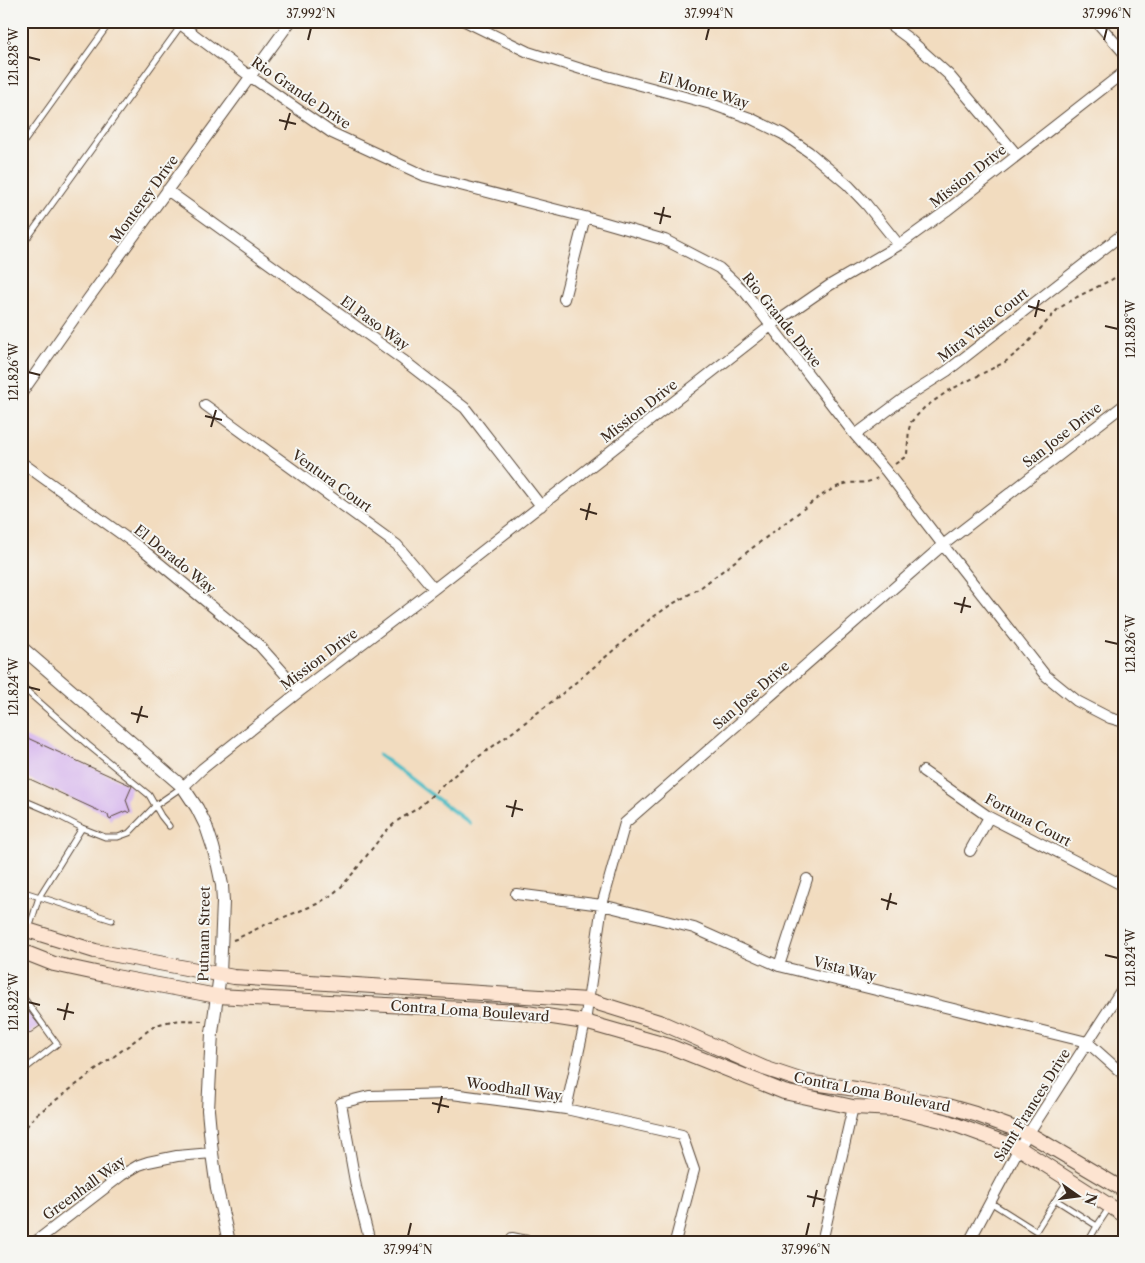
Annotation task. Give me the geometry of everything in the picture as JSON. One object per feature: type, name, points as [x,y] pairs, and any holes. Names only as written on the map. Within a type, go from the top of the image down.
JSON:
[{"type":"main road","name":"Contra Loma Boulevard","points":[[25,929],[95,951],[234,977],[588,1000],[662,1023],[764,1068],[806,1082],[944,1104],[975,1114],[1029,1134],[1124,1190]]},
{"type":"main road","name":"Contra Loma Boulevard","points":[[24,952],[54,964],[106,976],[217,996],[520,1012],[585,1022],[669,1046],[784,1092],[854,1107],[896,1109],[945,1121],[1019,1148],[1124,1215]]},
{"type":"street","name":"Monterey Drive","points":[[21,394],[291,21]]},
{"type":"street","name":"El Monte Way","points":[[465,21],[528,52],[581,69],[711,104],[750,118],[783,134],[809,152],[848,185],[899,245]]},
{"type":"street","points":[[885,21],[908,38],[949,75],[1017,155]]},
{"type":"street","points":[[1096,21],[1124,53]]},
{"type":"street","name":"Rio Grande Drive","points":[[180,22],[251,76],[332,133],[425,176],[665,240],[719,268],[745,292],[772,325],[855,435],[886,471],[1045,674],[1077,701],[1110,718],[1124,722]]},
{"type":"street","name":"Mission Drive","points":[[183,787],[202,769],[300,691],[434,589],[772,325],[830,285],[899,245],[946,211],[1124,72]]},
{"type":"street","name":"El Paso Way","points":[[167,190],[403,360],[465,408],[541,506]]},
{"type":"street","points":[[564,299],[585,218]]},
{"type":"street","name":"Mira Vista Court","points":[[855,435],[903,399],[947,371],[1124,233]]},
{"type":"street","name":"Ventura Court","points":[[205,405],[396,545],[434,589]]},
{"type":"street","name":"San Jose Drive","points":[[566,1109],[585,1022],[602,905],[625,823],[943,545],[1124,406]]},
{"type":"street","name":"El Dorado Way","points":[[21,462],[142,549],[259,645],[300,691]]},
{"type":"street","name":"Putnam Street","points":[[21,647],[183,787],[197,808],[214,847],[222,885],[223,902],[220,974],[209,1073],[208,1110],[217,1189],[229,1242]]},
{"type":"street","name":"Fortuna Court","points":[[924,771],[989,817],[1124,886]]},
{"type":"street","points":[[970,851],[989,817]]},
{"type":"street","points":[[779,966],[807,879]]},
{"type":"street","name":"Vista Way","points":[[516,894],[602,905],[694,928],[779,966],[1087,1042]]},
{"type":"street","name":"Saint Frances Drive","points":[[969,1242],[1019,1148],[1124,986]]},
{"type":"street","points":[[1087,1042],[1124,1075]]},
{"type":"street","points":[[822,1242],[854,1107],[856,1089]]},
{"type":"street","name":"Woodhall Way","points":[[370,1242],[356,1187],[341,1103],[369,1096],[452,1094],[566,1109],[682,1135],[694,1170],[675,1242]]},
{"type":"street","name":"Greenhall Way","points":[[35,1242],[122,1175],[139,1165],[177,1156],[212,1153]]},
{"type":"street","points":[[512,1238],[532,1242]]},
{"type":"lane","points":[[21,146],[111,21]]},
{"type":"lane","points":[[21,247],[180,22]]},
{"type":"lane","points":[[21,686],[88,745],[150,795],[161,816],[169,826]]},
{"type":"lane","points":[[21,799],[82,828],[105,837],[118,837],[129,833],[156,805],[183,787]]},
{"type":"lane","points":[[25,929],[39,897],[82,828]]},
{"type":"lane","points":[[21,891],[112,920]]},
{"type":"lane","points":[[21,970],[24,952]]},
{"type":"lane","points":[[21,994],[57,1044],[21,1072]]},
{"type":"lane","points":[[990,1202],[1036,1231],[1069,1179]]},
{"type":"lane","points":[[1056,1200],[1097,1226]]},
{"type":"lane","points":[[1088,1242],[1110,1206]]},
{"type":"path","points":[[221,942],[236,940],[330,896],[341,887],[385,832],[397,821],[418,808],[459,771],[514,731],[649,620],[700,588],[819,497],[832,489],[850,483],[869,482],[886,471],[907,454],[911,422],[924,408],[948,391],[1004,362],[1024,347],[1058,309],[1124,272]]},
{"type":"path","points":[[21,1133],[36,1115],[153,1027],[170,1021],[214,1022]]},
{"type":"building","points":[[21,735],[132,786],[126,800],[129,813],[126,811],[112,817],[111,820],[108,815],[21,775]]},
{"type":"building","points":[[21,1002],[40,1026],[23,1038],[25,1041],[21,1044]]},
{"type":"waterway","points":[[379,755],[469,823]]}]
